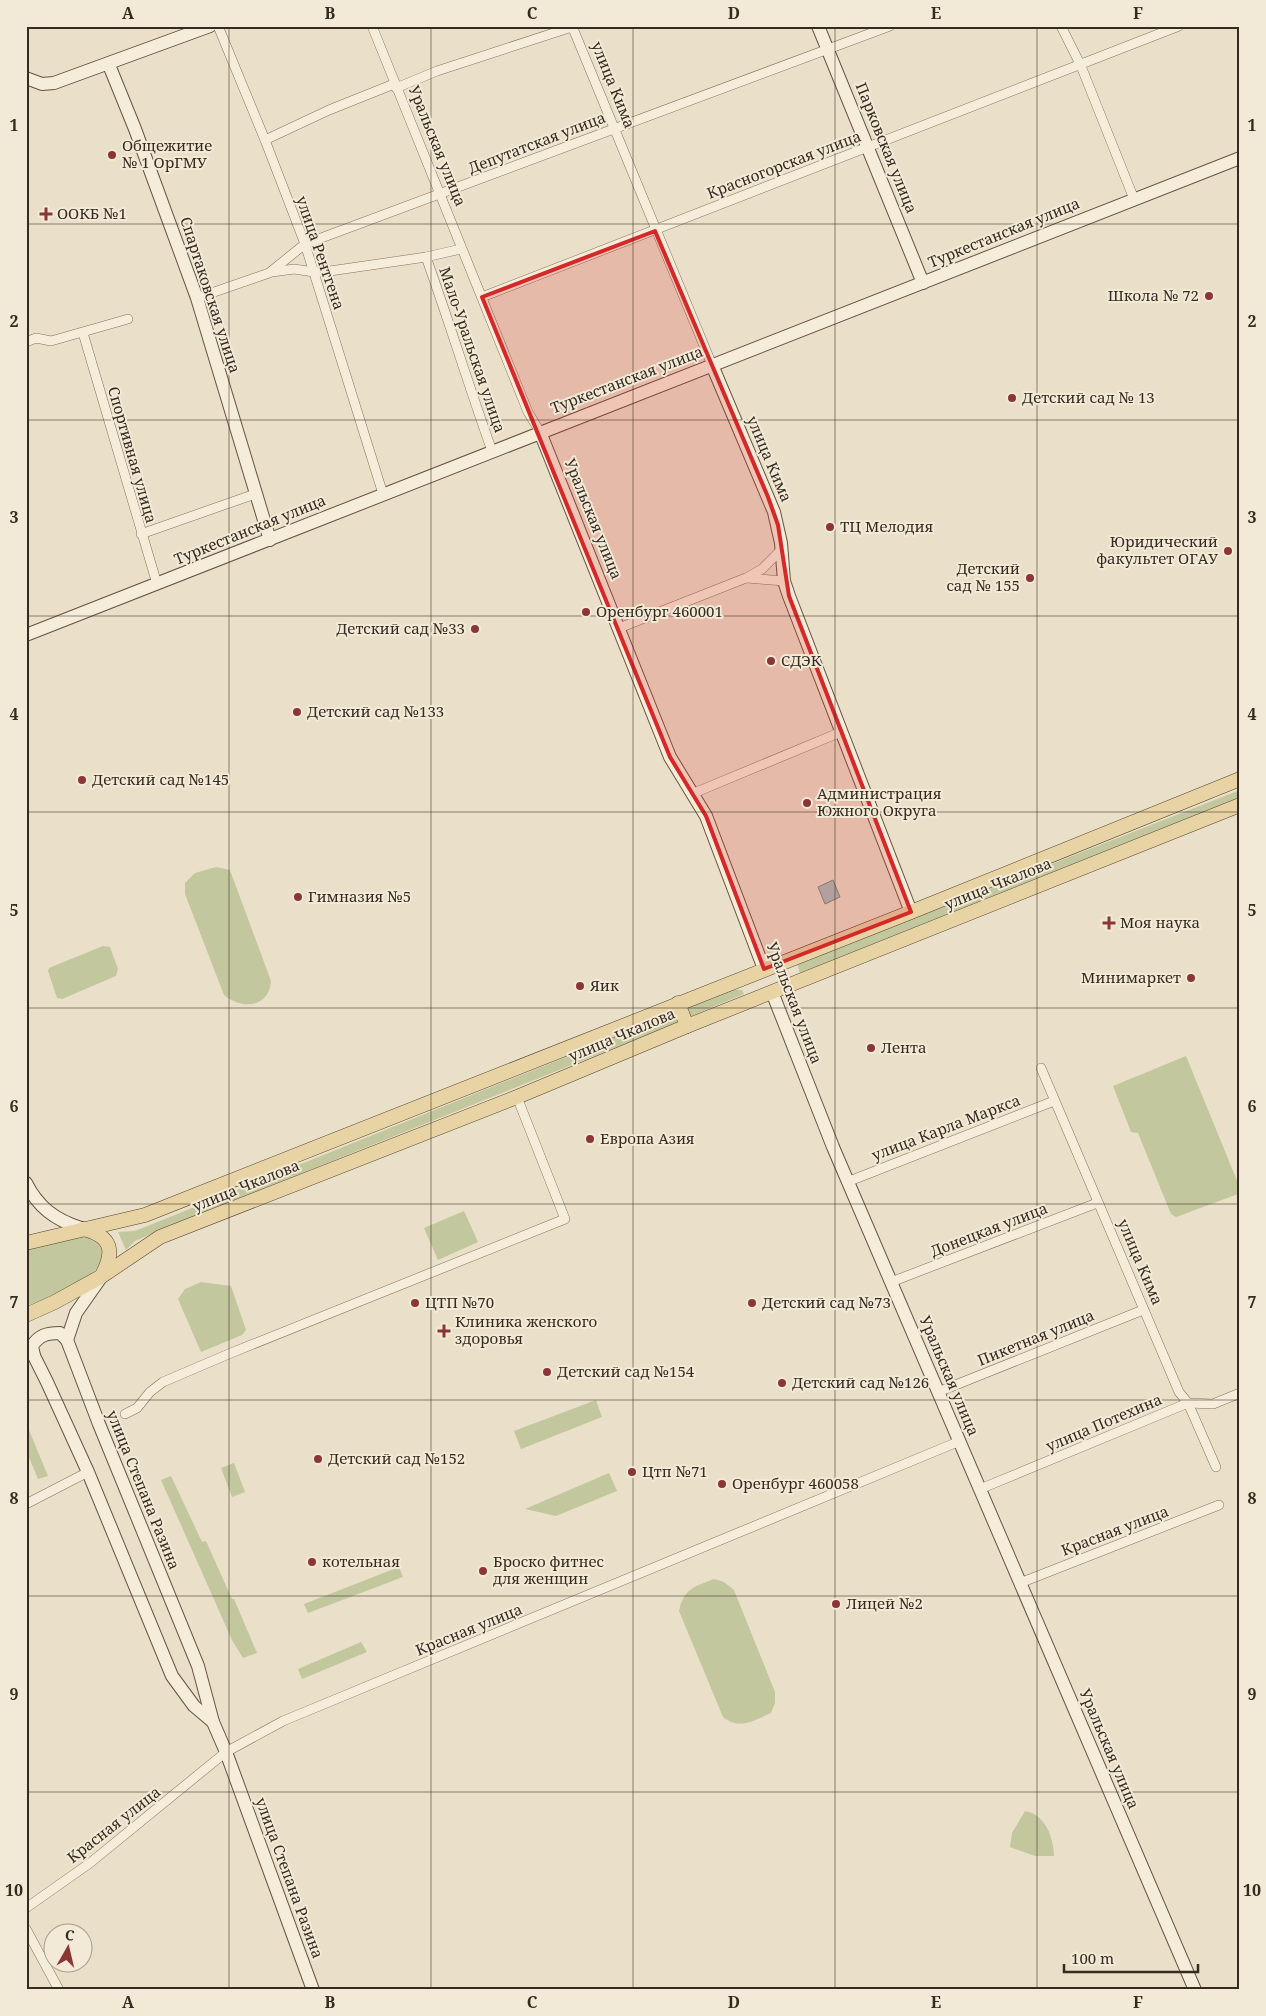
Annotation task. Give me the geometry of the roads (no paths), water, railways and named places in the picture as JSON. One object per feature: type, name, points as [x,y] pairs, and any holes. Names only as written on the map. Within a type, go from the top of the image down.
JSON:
[{"type":"main road","name":"улица Чкалова","points":[[26,1243],[81,1228],[145,1215],[911,912],[1240,779]]},
{"type":"main road","name":"улица Чкалова","points":[[26,1315],[55,1302],[102,1276],[160,1237],[516,1097],[687,1026],[1240,805]]},
{"type":"main road","name":"Уральская улица","points":[[764,969],[772,992]]},
{"type":"main road","points":[[678,1003],[687,1026]]},
{"type":"main road","points":[[81,1228],[102,1235],[108,1243],[110,1254],[102,1276]]},
{"type":"street","points":[[26,78],[42,84],[54,83],[210,26]]},
{"type":"street","name":"улица Рентгена","points":[[218,26],[305,244],[383,494]]},
{"type":"street","name":"Уральская улица","points":[[372,26],[528,412],[540,432],[670,756],[694,793],[706,816],[764,969]]},
{"type":"street","name":"Парковская улица","points":[[818,26],[923,283]]},
{"type":"street","name":"Депутатская улица","points":[[305,244],[890,26]]},
{"type":"street","points":[[1061,26],[1081,66],[1134,199]]},
{"type":"street","name":"Красногорская улица","points":[[482,298],[1081,66],[1179,26]]},
{"type":"street","points":[[265,140],[329,110],[437,71],[572,27]]},
{"type":"street","name":"улица Кима","points":[[572,27],[655,231],[768,497],[778,526],[784,581],[911,912]]},
{"type":"street","name":"Спартаковская улица","points":[[109,64],[136,129],[197,298],[270,540]]},
{"type":"street","name":"Туркестанская улица","points":[[27,633],[270,540],[540,432],[1240,158]]},
{"type":"street","points":[[269,273],[305,244]]},
{"type":"street","points":[[197,298],[269,273],[294,269],[314,272],[426,257],[461,249]]},
{"type":"street","name":"Мало-Уральская улица","points":[[426,257],[458,349],[474,404],[492,451]]},
{"type":"street","points":[[26,342],[36,338],[51,341],[128,319]]},
{"type":"street","name":"Спортивная улица","points":[[82,333],[157,584]]},
{"type":"street","points":[[141,534],[255,494]]},
{"type":"street","points":[[619,628],[746,578],[762,569],[782,550]]},
{"type":"street","points":[[746,578],[784,581]]},
{"type":"street","points":[[694,793],[841,732]]},
{"type":"street","name":"Уральская улица","points":[[772,992],[848,1182],[1195,1990]]},
{"type":"street","name":"улица Кима","points":[[1041,1068],[1143,1310],[1179,1392],[1188,1403],[1216,1467]]},
{"type":"street","points":[[125,1414],[137,1408],[150,1392],[162,1382],[219,1357],[565,1219],[516,1097]]},
{"type":"street","name":"улица Карла Маркса","points":[[848,1182],[1054,1101]]},
{"type":"street","points":[[26,1182],[45,1211],[65,1223],[81,1228]]},
{"type":"street","name":"Донецкая улица","points":[[891,1282],[1097,1203]]},
{"type":"street","points":[[30,1354],[36,1340],[48,1333],[60,1333],[68,1340],[76,1314],[102,1276]]},
{"type":"street","name":"Пикетная улица","points":[[938,1392],[1143,1310]]},
{"type":"street","name":"улица Степана Разина","points":[[68,1340],[99,1424],[198,1666],[213,1722],[226,1752],[313,1990]]},
{"type":"street","name":"улица Степана Разина","points":[[30,1354],[88,1472],[172,1676],[194,1706],[213,1722]]},
{"type":"street","name":"улица Потехина","points":[[980,1489],[1188,1403],[1213,1404],[1240,1393]]},
{"type":"street","name":"Красная улица","points":[[26,1908],[90,1863],[226,1752],[283,1721],[960,1441]]},
{"type":"street","points":[[26,1504],[88,1472]]},
{"type":"street","name":"Красная улица","points":[[1020,1583],[1220,1505]]},
{"type":"street","points":[[26,1929],[58,1989]]},
{"type":"water","points":[[833,880],[840,897],[825,904],[818,887]]},
{"type":"place","name":"Общежитие № 1 ОрГМУ","points":[[112,155]]},
{"type":"place","name":"ООКБ №1","points":[[46,214]]},
{"type":"place","name":"Школа № 72","points":[[1209,296]]},
{"type":"place","name":"Детский сад № 13","points":[[1012,398]]},
{"type":"place","name":"ТЦ Мелодия","points":[[830,527]]},
{"type":"place","name":"Юридический факультет ОГАУ","points":[[1228,551]]},
{"type":"place","name":"Детский сад № 155","points":[[1030,578]]},
{"type":"place","name":"Оренбург 460001","points":[[586,612]]},
{"type":"place","name":"Детский сад №33","points":[[475,629]]},
{"type":"place","name":"СДЭК","points":[[771,661]]},
{"type":"place","name":"Детский сад №133","points":[[297,712]]},
{"type":"place","name":"Детский сад №145","points":[[82,780]]},
{"type":"place","name":"Администрация Южного Округа","points":[[807,803]]},
{"type":"place","name":"Гимназия №5","points":[[298,897]]},
{"type":"place","name":"Моя наука","points":[[1109,923]]},
{"type":"place","name":"Минимаркет","points":[[1191,978]]},
{"type":"place","name":"Яик","points":[[580,986]]},
{"type":"place","name":"Лента","points":[[871,1048]]},
{"type":"place","name":"Европа Азия","points":[[590,1139]]},
{"type":"place","name":"ЦТП №70","points":[[415,1303]]},
{"type":"place","name":"Детский сад №73","points":[[752,1303]]},
{"type":"place","name":"Клиника женского здоровья","points":[[444,1331]]},
{"type":"place","name":"Детский сад №154","points":[[547,1372]]},
{"type":"place","name":"Детский сад №126","points":[[782,1383]]},
{"type":"place","name":"Детский сад №152","points":[[318,1459]]},
{"type":"place","name":"Цтп №71","points":[[632,1472]]},
{"type":"place","name":"Оренбург 460058","points":[[722,1484]]},
{"type":"place","name":"котельная","points":[[312,1562]]},
{"type":"place","name":"Броско фитнес для женщин","points":[[483,1571]]},
{"type":"place","name":"Лицей №2","points":[[836,1604]]}]
